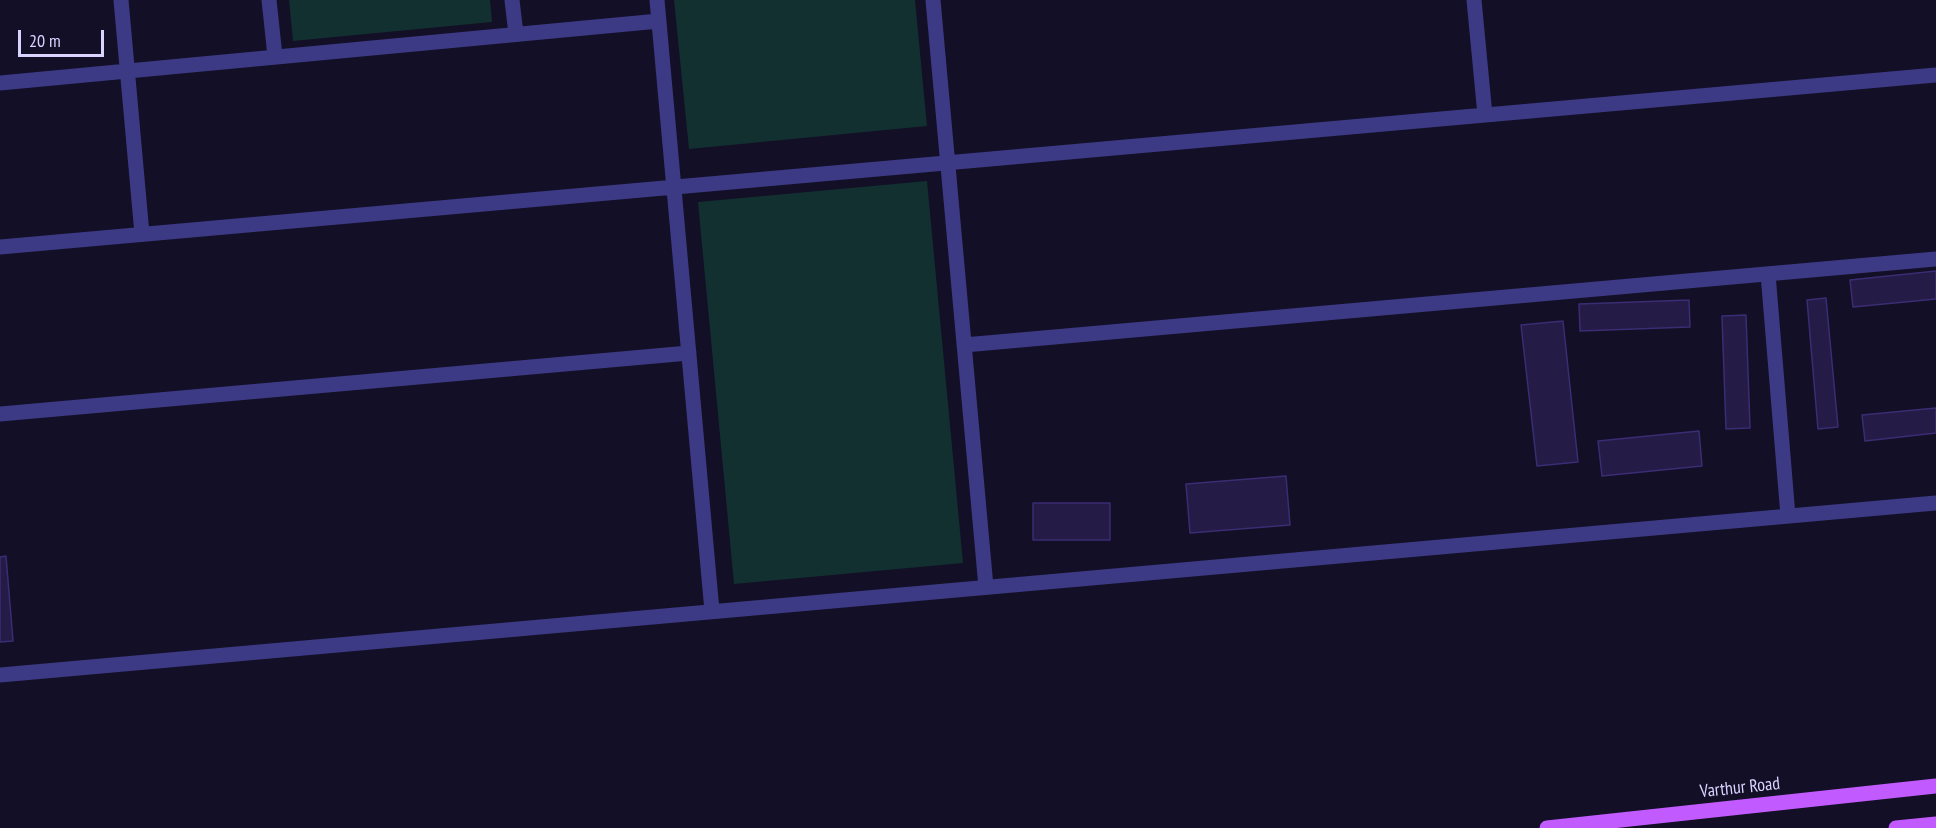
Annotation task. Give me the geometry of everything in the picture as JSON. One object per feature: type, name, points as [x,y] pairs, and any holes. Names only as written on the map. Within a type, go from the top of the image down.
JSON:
[{"type":"main road","name":"Varthur Road","points":[[1547,828],[1936,786]]},
{"type":"main road","points":[[1896,828],[1936,824]]},
{"type":"street","points":[[121,0],[142,234]]},
{"type":"street","points":[[269,0],[274,56]]},
{"type":"street","points":[[512,0],[516,34]]},
{"type":"street","points":[[657,0],[712,611]]},
{"type":"street","points":[[933,0],[986,587]]},
{"type":"street","points":[[1474,0],[1485,115]]},
{"type":"street","points":[[0,82],[659,21]]},
{"type":"street","points":[[0,247],[1936,75]]},
{"type":"street","points":[[964,345],[1936,259]]},
{"type":"street","points":[[1767,274],[1788,516]]},
{"type":"street","points":[[0,414],[689,353]]},
{"type":"street","points":[[0,675],[1936,502]]},
{"type":"green space","points":[[289,0],[490,0],[492,22],[293,41]]},
{"type":"green space","points":[[674,0],[915,0],[927,126],[689,149]]},
{"type":"green space","points":[[927,181],[963,563],[734,584],[698,202]]},
{"type":"building","points":[[1936,271],[1936,299],[1853,307],[1850,280]]},
{"type":"building","points":[[1826,298],[1838,427],[1818,429],[1807,300]]},
{"type":"building","points":[[1689,300],[1690,327],[1580,331],[1579,304]]},
{"type":"building","points":[[1746,315],[1750,428],[1726,429],[1722,316]]},
{"type":"building","points":[[1563,321],[1578,462],[1537,466],[1521,325]]},
{"type":"building","points":[[1936,408],[1936,433],[1865,441],[1862,415]]},
{"type":"building","points":[[1699,431],[1702,466],[1602,476],[1598,441]]},
{"type":"building","points":[[1286,476],[1290,525],[1190,533],[1186,484]]},
{"type":"building","points":[[1033,503],[1110,503],[1110,540],[1033,540]]},
{"type":"building","points":[[6,556],[13,641],[0,642],[0,557]]}]
